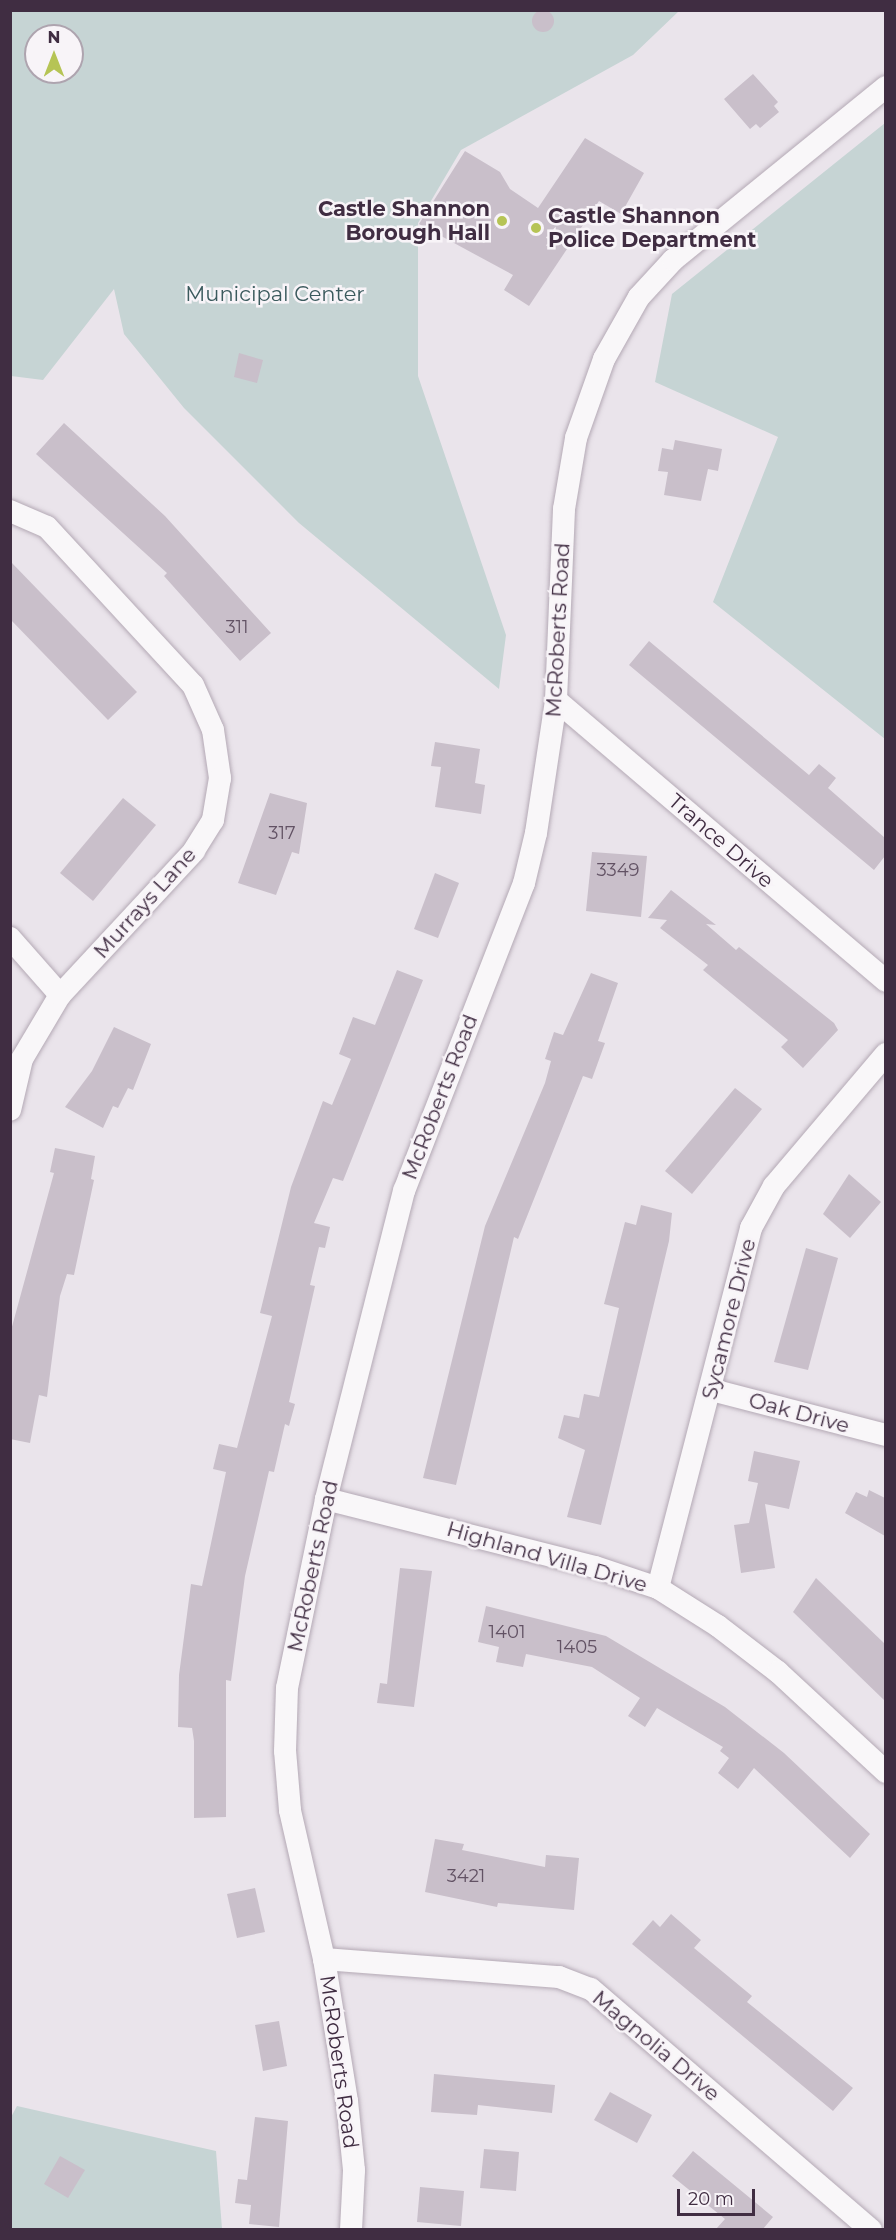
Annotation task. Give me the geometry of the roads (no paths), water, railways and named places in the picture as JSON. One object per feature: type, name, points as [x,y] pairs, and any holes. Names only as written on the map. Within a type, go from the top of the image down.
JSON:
[{"type":"street","name":"McRoberts Road","points":[[351,2229],[354,2170],[324,1959],[290,1810],[285,1751],[287,1688],[326,1498],[404,1191],[524,883],[556,700],[564,509],[576,438],[604,359],[639,297],[673,260],[885,87]]},
{"type":"street","name":"Murrays Lane","points":[[10,511],[47,527],[193,685],[213,730],[220,778],[213,820],[194,851],[60,996],[22,1059],[10,1110]]},
{"type":"street","name":"Trance Drive","points":[[556,700],[885,981]]},
{"type":"street","points":[[10,938],[60,996]]},
{"type":"street","name":"Sycamore Drive","points":[[658,1588],[712,1390],[751,1228],[774,1186],[885,1054]]},
{"type":"street","name":"Oak Drive","points":[[712,1390],[885,1435]]},
{"type":"street","name":"Highland Villa Drive","points":[[326,1498],[595,1567],[658,1588],[718,1626],[778,1672],[885,1772]]},
{"type":"street","name":"Magnolia Drive","points":[[324,1959],[559,1977],[591,1989],[871,2229]]},
{"type":"place","name":"Castle Shannon Borough Hall","points":[[502,221]]},
{"type":"place","name":"Castle Shannon Police Department","points":[[536,228]]},
{"type":"park label","name":"Municipal Center","points":[[275,294]]}]
